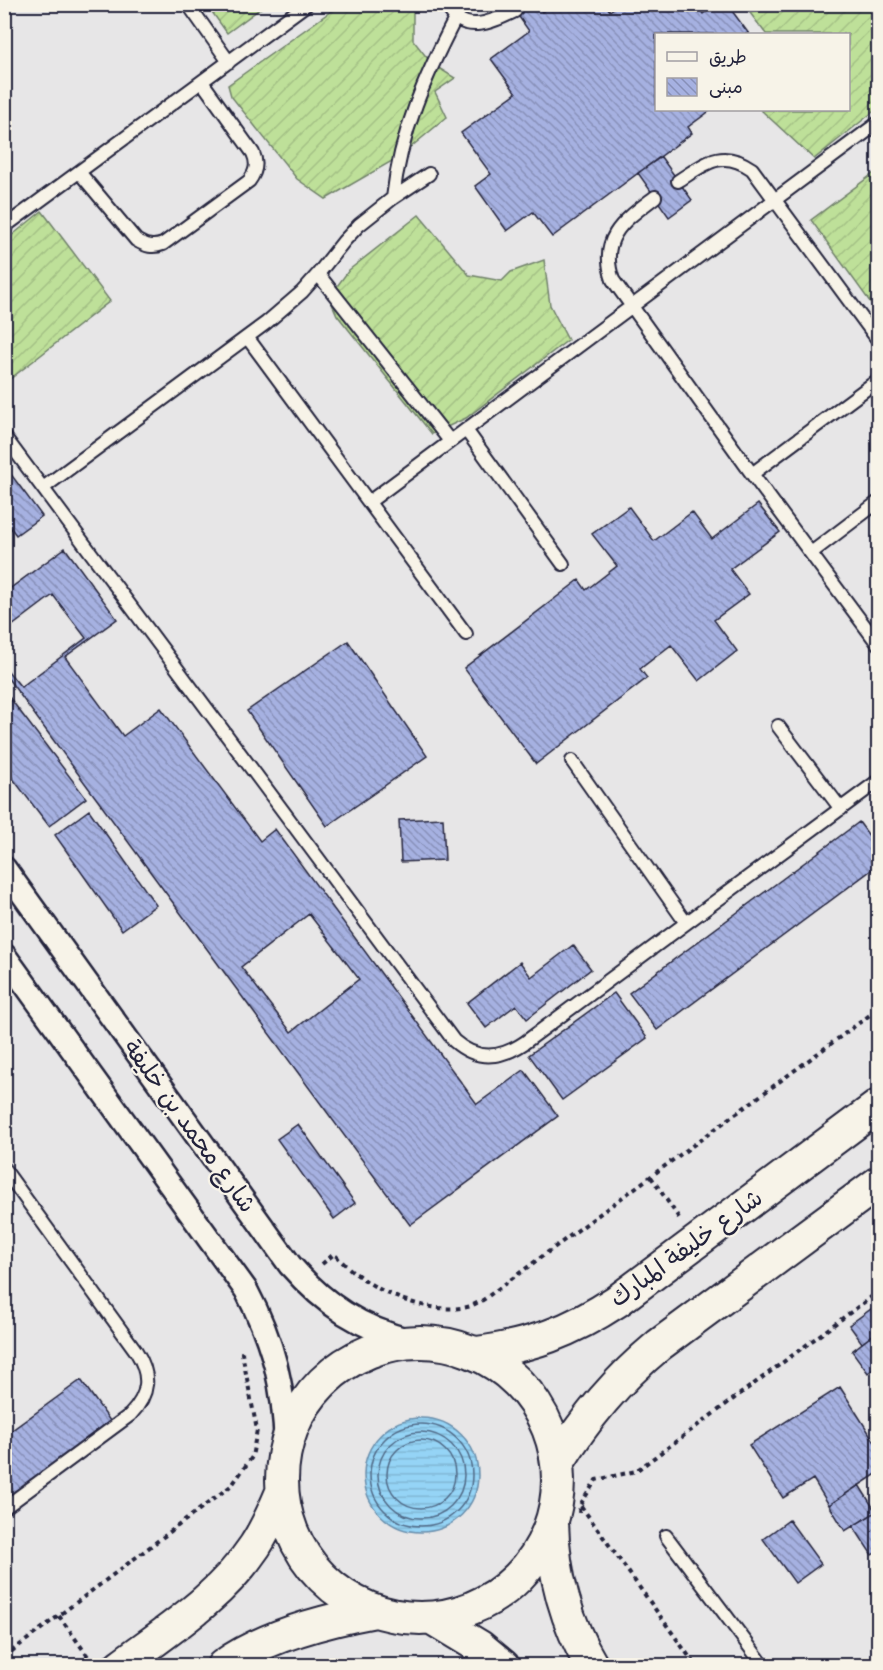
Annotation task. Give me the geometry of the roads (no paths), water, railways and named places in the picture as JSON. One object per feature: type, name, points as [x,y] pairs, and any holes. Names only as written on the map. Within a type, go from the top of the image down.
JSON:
[{"type":"main road","name":"شارع خليفة المبارك","points":[[476,1353],[526,1344],[573,1327],[596,1315],[879,1106]]},
{"type":"main road","points":[[557,1464],[573,1437],[592,1412],[635,1365],[879,1184]]},
{"type":"main road","points":[[411,1341],[444,1343],[476,1353],[501,1367],[522,1386],[539,1410],[551,1436],[557,1464],[556,1501],[565,1518],[543,1541],[531,1562],[515,1579],[497,1594],[477,1606],[455,1614],[432,1618],[403,1617],[375,1611],[351,1600],[330,1585],[311,1565],[297,1543],[287,1519],[282,1492],[282,1469],[286,1446],[294,1424],[308,1398],[329,1375],[354,1358],[382,1347],[411,1341]]},
{"type":"main road","points":[[120,1665],[215,1593],[254,1547],[270,1520],[282,1492]]},
{"type":"main road","points":[[565,1518],[552,1543],[559,1589],[582,1649],[592,1665]]},
{"type":"main road","points":[[223,1665],[256,1647],[315,1624],[375,1611]]},
{"type":"main road","points":[[432,1618],[472,1642],[503,1665]]},
{"type":"street","name":"شارع محمد بن خليفة","points":[[4,868],[290,1265],[327,1302],[353,1319],[372,1329],[411,1341]]},
{"type":"street","name":"شارع محمد بن خليفة","points":[[4,955],[246,1290],[259,1315],[277,1366],[282,1392],[286,1446]]},
{"type":"lane","points":[[188,4],[229,62]]},
{"type":"lane","points":[[4,227],[307,4]]},
{"type":"lane","points":[[446,4],[456,17],[474,25],[496,20],[514,11]]},
{"type":"lane","points":[[393,198],[396,172],[408,126],[429,72],[456,17]]},
{"type":"lane","points":[[79,172],[136,240],[149,246],[163,244],[249,182],[255,171],[253,153],[202,82]]},
{"type":"lane","points":[[369,502],[879,123]]},
{"type":"lane","points":[[678,181],[710,161],[721,158],[732,159],[752,169],[879,340]]},
{"type":"lane","points":[[43,488],[284,308],[318,274],[344,240],[376,211],[429,174]]},
{"type":"lane","points":[[655,197],[625,219],[618,228],[608,259],[613,280],[752,474],[879,644]]},
{"type":"lane","points":[[318,274],[450,441]]},
{"type":"lane","points":[[247,337],[466,634]]},
{"type":"lane","points":[[752,474],[879,380]]},
{"type":"lane","points":[[466,430],[563,564]]},
{"type":"lane","points":[[4,436],[454,1041],[464,1049],[476,1054],[488,1056],[513,1050],[879,781]]},
{"type":"lane","points":[[811,553],[879,502]]},
{"type":"lane","points":[[778,726],[841,809]]},
{"type":"lane","points":[[572,761],[686,923]]},
{"type":"lane","points":[[4,1169],[142,1361],[147,1385],[144,1397],[130,1415],[4,1508]]},
{"type":"lane","points":[[666,1536],[764,1665]]},
{"type":"water","points":[[421,1418],[443,1422],[461,1435],[474,1453],[478,1475],[474,1497],[461,1515],[443,1528],[421,1532],[399,1528],[381,1515],[368,1497],[364,1475],[368,1453],[381,1435],[399,1422]]}]
